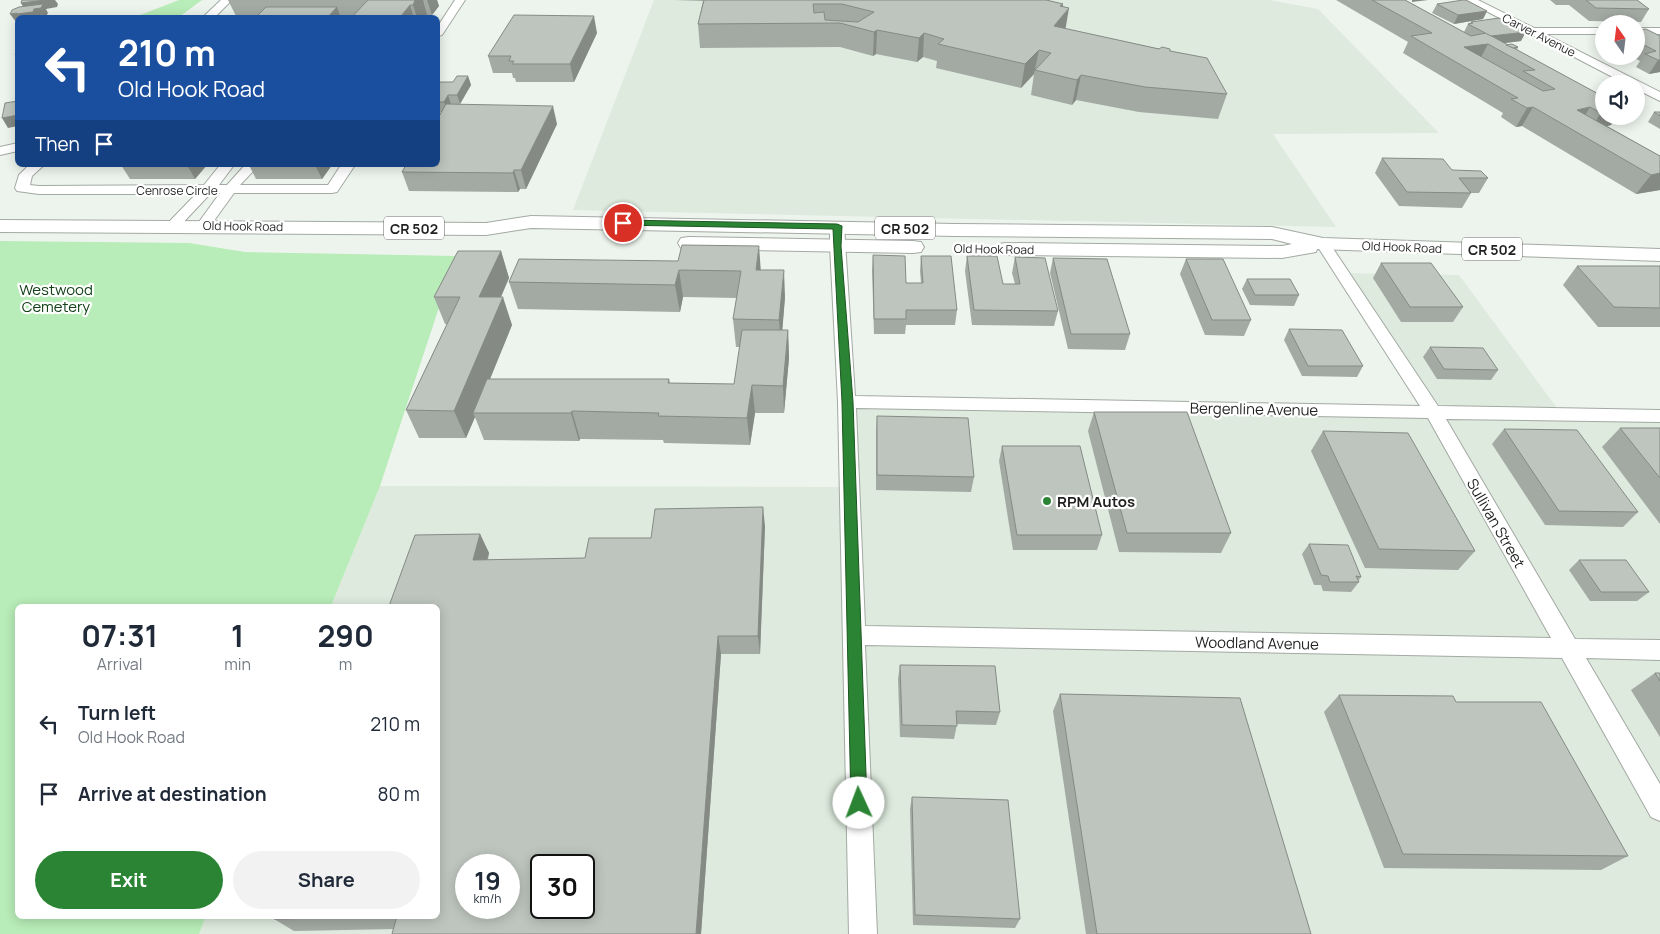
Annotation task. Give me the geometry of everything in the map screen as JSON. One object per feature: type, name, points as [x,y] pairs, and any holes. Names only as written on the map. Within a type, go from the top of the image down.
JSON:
[{"type":"main road","name":"Old Hook Road","points":[[0,226],[486,229],[526,240],[837,236],[1282,252],[1323,244],[1660,255]]},
{"type":"street","points":[[210,15],[227,0]]},
{"type":"street","points":[[440,30],[460,0]]},
{"type":"street","name":"Carver Avenue","points":[[1470,0],[1618,75]]},
{"type":"street","points":[[1531,31],[1595,31]]},
{"type":"street","points":[[1645,31],[1660,31]]},
{"type":"street","name":"Carver Avenue","points":[[1645,88],[1660,96]]},
{"type":"street","points":[[0,151],[15,148]]},
{"type":"street","name":"Cenrose Circle","points":[[34,167],[26,175],[22,188],[39,190],[332,189],[347,167]]},
{"type":"street","points":[[172,226],[219,178],[225,167]]},
{"type":"street","points":[[203,226],[230,189],[250,167]]},
{"type":"street","points":[[837,236],[847,402],[863,934]]},
{"type":"street","name":"Sullivan Street","points":[[1323,244],[1433,412],[1660,808]]},
{"type":"street","name":"Bergenline Avenue","points":[[847,402],[1660,416]]},
{"type":"street","name":"Woodland Avenue","points":[[854,635],[1660,650]]},
{"type":"shaded area","points":[[654,0],[1269,0],[1318,9],[1439,133],[1273,134],[1336,227],[573,210]]},
{"type":"shaded area","points":[[1336,273],[1459,275],[1563,416],[1660,418],[1660,934],[199,934],[205,919],[440,919],[440,604],[332,604],[380,486],[854,487],[851,399],[1426,409]]},
{"type":"green space","points":[[179,0],[202,0],[182,15],[140,15]]},
{"type":"green space","name":"Westwood Cemetery","points":[[0,241],[189,243],[245,252],[456,256],[380,486],[332,604],[15,604],[15,919],[205,919],[199,934],[0,934]]},
{"type":"building","points":[[22,0],[45,0],[21,3]]},
{"type":"building","points":[[368,0],[415,0],[413,5],[410,5],[402,15],[354,15]]},
{"type":"building","points":[[704,0],[1046,0],[1063,4],[1060,6],[1069,8],[1054,26],[1159,49],[1162,47],[1170,49],[1170,51],[1207,58],[1227,94],[1145,87],[1081,75],[1077,80],[1035,70],[1051,53],[1039,50],[1025,64],[938,44],[944,39],[924,33],[919,38],[877,30],[874,32],[840,23],[698,24]],"holes":[[[813,4],[842,4],[874,12],[858,22],[825,20],[824,12],[814,13]]]},
{"type":"building","points":[[1372,0],[1405,0],[1471,36],[1486,33],[1595,92],[1595,110],[1590,107],[1577,110],[1595,120],[1595,125],[1604,125],[1660,156],[1660,173],[1651,175],[1533,107],[1527,108],[1511,99],[1518,98],[1411,36],[1432,33]],"holes":[[[1488,44],[1535,70],[1523,71],[1555,89],[1543,91],[1464,47]]]},
{"type":"building","points":[[1463,0],[1487,11],[1458,15],[1437,4]]},
{"type":"building","points":[[1586,0],[1637,0],[1649,9],[1596,8]]},
{"type":"building","points":[[43,4],[41,8],[34,9],[33,12],[10,14],[12,10],[19,7]]},
{"type":"building","points":[[266,7],[337,7],[330,15],[258,15]]},
{"type":"building","points":[[514,15],[594,16],[570,64],[512,64],[514,61],[509,61],[511,56],[488,56]]},
{"type":"building","points":[[1499,18],[1526,32],[1491,36],[1468,24],[1473,23],[1471,22]]},
{"type":"building","points":[[1645,29],[1660,36],[1660,60],[1645,54],[1656,51],[1645,46]]},
{"type":"building","points":[[1512,44],[1518,47],[1513,48],[1506,45]]},
{"type":"building","points":[[457,76],[468,76],[457,95],[448,95],[444,102],[440,102],[440,82],[453,82]]},
{"type":"building","points":[[15,101],[15,116],[2,118],[5,103]]},
{"type":"building","points":[[446,104],[553,106],[521,170],[514,170],[513,173],[402,172],[405,167],[440,167],[440,114]]},
{"type":"building","points":[[1382,158],[1443,159],[1452,170],[1481,171],[1488,178],[1459,178],[1471,193],[1407,192]]},
{"type":"building","points":[[682,245],[759,246],[756,270],[784,270],[779,320],[733,319],[741,271],[679,270],[675,285],[509,282],[519,259],[678,261]]},
{"type":"building","points":[[458,251],[501,251],[479,297],[503,297],[454,411],[406,410],[460,297],[434,297]]},
{"type":"building","points":[[873,255],[905,256],[906,283],[923,283],[921,256],[951,256],[957,310],[906,310],[906,319],[874,319]]},
{"type":"building","points":[[967,256],[997,256],[1003,284],[1020,284],[1015,257],[1045,258],[1058,311],[974,310]]},
{"type":"building","points":[[1053,258],[1107,259],[1130,334],[1071,334]]},
{"type":"building","points":[[1186,259],[1223,259],[1251,320],[1212,320]]},
{"type":"building","points":[[1381,263],[1431,263],[1463,307],[1410,307]]},
{"type":"building","points":[[1577,266],[1660,266],[1660,308],[1614,307]]},
{"type":"building","points":[[1247,279],[1290,279],[1299,295],[1255,295]]},
{"type":"building","points":[[1289,329],[1342,330],[1363,366],[1308,366]]},
{"type":"building","points":[[742,330],[788,330],[783,386],[752,385],[747,418],[658,416],[659,413],[572,411],[571,413],[473,413],[487,379],[669,379],[668,383],[734,384]]},
{"type":"building","points":[[1430,347],[1483,348],[1498,370],[1444,369]]},
{"type":"building","points":[[1094,412],[1187,412],[1231,533],[1127,533]]},
{"type":"building","points":[[877,416],[968,418],[974,477],[877,475]]},
{"type":"building","points":[[1620,428],[1660,428],[1660,478]]},
{"type":"building","points":[[1504,429],[1577,430],[1638,512],[1559,511]]},
{"type":"building","points":[[1323,431],[1408,433],[1475,551],[1379,549]]},
{"type":"building","points":[[1002,446],[1080,446],[1102,535],[1017,535]]},
{"type":"building","points":[[763,507],[758,636],[718,636],[696,934],[392,934],[396,919],[440,919],[440,604],[390,604],[415,535],[480,534],[473,560],[585,558],[589,538],[651,538],[655,509]]},
{"type":"building","points":[[1309,544],[1348,545],[1361,577],[1356,576],[1359,582],[1330,582],[1328,576],[1321,575]]},
{"type":"building","points":[[1579,560],[1626,560],[1649,592],[1601,592]]},
{"type":"building","points":[[900,665],[995,666],[1000,712],[956,711],[957,726],[902,725]]},
{"type":"building","points":[[1655,673],[1660,673],[1660,681]]},
{"type":"building","points":[[1060,694],[1240,698],[1311,934],[1097,934]]},
{"type":"building","points":[[1339,695],[1453,696],[1456,702],[1541,702],[1628,856],[1403,854]]},
{"type":"building","points":[[912,797],[1008,800],[1020,919],[915,915]]},
{"type":"place","name":"RPM Autos","points":[[1047,501]]},
{"type":"route","points":[[623,223],[837,226],[847,402],[859,803]]}]
